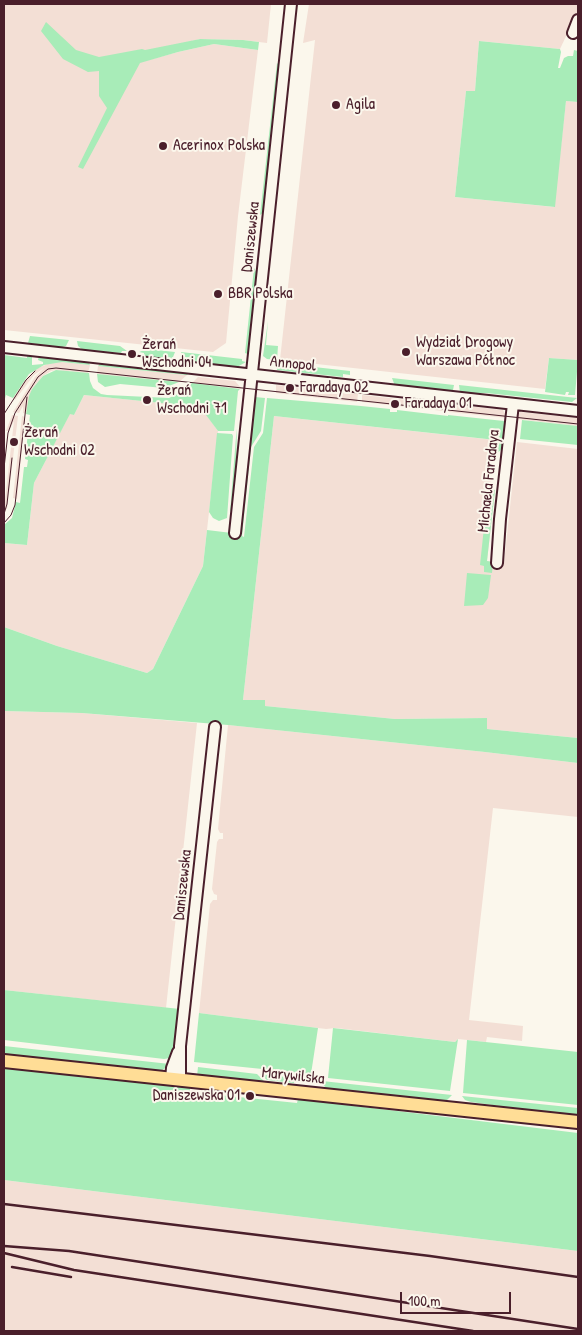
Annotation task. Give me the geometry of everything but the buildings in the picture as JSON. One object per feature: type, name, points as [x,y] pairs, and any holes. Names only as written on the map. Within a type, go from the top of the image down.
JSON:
[{"type":"main road","name":"Marywilska","points":[[4,1061],[578,1122]]},
{"type":"street","name":"Daniszewska","points":[[235,533],[291,4]]},
{"type":"street","points":[[573,33],[578,20]]},
{"type":"street","name":"Annopol","points":[[4,347],[578,411]]},
{"type":"street","name":"Michaela Faradaya","points":[[497,563],[513,404]]},
{"type":"street","name":"Daniszewska","points":[[175,1080],[172,1068],[180,1046],[216,727]]},
{"type":"shaded area","points":[[4,4],[271,4],[267,43],[243,40],[200,39],[188,42],[141,62],[214,44],[258,50],[238,216],[226,343],[213,352],[4,330]]},
{"type":"shaded area","points":[[309,4],[578,4],[578,11],[560,49],[479,41],[475,91],[466,91],[455,197],[554,207],[566,101],[578,102],[578,360],[549,358],[545,389],[280,360],[315,40],[303,43]]},
{"type":"shaded area","points":[[52,362],[90,365],[88,373],[51,371],[43,376],[32,389],[26,414],[23,413],[23,406],[19,413],[13,412],[35,377],[44,368],[34,375],[15,400],[13,398],[24,381],[36,369]]},
{"type":"shaded area","points":[[98,366],[187,375],[179,382],[97,374]]},
{"type":"shaded area","points":[[198,377],[235,381],[242,389],[192,383]]},
{"type":"shaded area","points":[[276,385],[358,394],[357,402],[276,393]]},
{"type":"shaded area","points":[[84,395],[201,407],[218,431],[203,566],[153,669],[147,673],[57,646],[4,627],[4,543],[27,545],[34,483],[70,413],[74,415]]},
{"type":"shaded area","points":[[362,395],[444,404],[443,411],[362,402]]},
{"type":"shaded area","points":[[450,404],[503,410],[507,418],[449,412]]},
{"type":"shaded area","points":[[520,412],[578,418],[578,426],[516,419]]},
{"type":"shaded area","points":[[12,415],[18,416],[7,509],[4,509],[14,421],[9,431],[6,431]]},
{"type":"shaded area","points":[[22,416],[25,417],[17,499],[13,498]]},
{"type":"shaded area","points":[[274,416],[495,440],[490,489],[495,490],[487,561],[497,563],[504,563],[517,442],[578,449],[578,738],[487,729],[487,718],[395,719],[265,706],[265,700],[243,700]]},
{"type":"shaded area","points":[[4,711],[82,713],[197,723],[166,1008],[4,990]]},
{"type":"shaded area","points":[[228,725],[578,763],[578,817],[493,808],[469,1020],[523,1026],[522,1041],[487,1037],[486,1042],[458,1039],[455,1042],[336,1028],[326,1029],[199,1013],[210,904],[213,900],[217,900],[217,895],[214,894],[212,889],[217,842],[219,839],[223,839],[223,833],[220,833],[218,829]]},
{"type":"shaded area","points":[[4,1180],[578,1251],[578,1331],[4,1331]]},
{"type":"green space","points":[[46,22],[76,50],[99,57],[200,39],[259,42],[258,50],[214,44],[140,63],[83,169],[78,167],[107,108],[99,96],[99,71],[88,72],[63,59],[41,31]]},
{"type":"green space","points":[[479,41],[560,49],[558,68],[560,68],[564,58],[573,56],[574,50],[578,51],[578,102],[566,101],[555,207],[455,197],[466,91],[475,91]]},
{"type":"green space","points":[[277,63],[280,66],[264,212],[260,215]]},
{"type":"green space","points":[[254,268],[258,275],[250,355],[245,353]]},
{"type":"green space","points":[[268,321],[266,345],[278,346],[277,360],[267,359],[263,356]]},
{"type":"green space","points":[[30,336],[69,340],[66,346],[62,347],[28,343]]},
{"type":"green space","points":[[77,341],[120,346],[127,351],[122,351],[121,353],[83,350],[78,346]]},
{"type":"green space","points":[[147,349],[175,352],[170,359],[144,356],[144,353],[139,352]]},
{"type":"green space","points":[[181,352],[242,359],[242,361],[246,362],[237,367],[188,361],[184,359]]},
{"type":"green space","points":[[4,355],[27,358],[27,355],[32,356],[32,365],[43,364],[43,362],[38,360],[39,356],[88,362],[90,365],[62,362],[44,365],[29,374],[13,398],[6,395],[4,402]]},
{"type":"green space","points":[[549,358],[578,360],[575,395],[568,395],[569,392],[566,392],[565,395],[545,392]]},
{"type":"green space","points":[[278,363],[350,371],[350,375],[343,374],[343,377],[277,370]]},
{"type":"green space","points":[[100,364],[189,373],[187,375],[98,366]]},
{"type":"green space","points":[[56,370],[89,373],[93,388],[101,394],[107,395],[169,398],[184,391],[192,383],[240,389],[238,391],[234,431],[218,431],[200,407],[84,395],[74,415],[70,414],[34,483],[27,545],[4,543],[4,525],[12,518],[16,502],[20,503],[24,467],[27,467],[28,460],[25,459],[30,415],[26,414],[29,396],[32,389],[43,376]]},
{"type":"green space","points":[[97,374],[179,382],[164,388],[120,384],[105,387],[98,382]]},
{"type":"green space","points":[[392,378],[454,385],[452,393],[395,386]]},
{"type":"green space","points":[[459,385],[577,398],[572,402],[486,393],[460,393]]},
{"type":"green space","points":[[255,397],[265,398],[261,431],[251,447],[242,536],[244,537],[254,447],[263,433],[267,398],[390,409],[390,412],[397,412],[397,410],[448,415],[504,421],[507,423],[504,444],[500,451],[495,453],[496,440],[274,416],[243,700],[265,700],[265,706],[395,719],[487,718],[487,729],[578,738],[578,763],[228,725],[82,713],[4,711],[4,627],[57,646],[147,673],[153,669],[203,566],[207,530],[240,534]]},
{"type":"green space","points":[[522,420],[578,426],[578,445],[520,439]]},
{"type":"green space","points":[[237,429],[233,506],[230,512],[236,437]]},
{"type":"green space","points":[[217,433],[232,434],[233,436],[227,518],[219,521],[213,518],[209,512]]},
{"type":"green space","points":[[488,489],[495,490],[487,561],[493,562],[492,573],[484,572],[484,566],[480,565]]},
{"type":"green space","points":[[467,573],[491,575],[488,598],[483,605],[464,606]]},
{"type":"green space","points":[[4,990],[180,1009],[174,1053],[170,1058],[164,1059],[4,1040]]},
{"type":"green space","points":[[199,1013],[318,1028],[311,1074],[194,1062]]},
{"type":"green space","points":[[333,1028],[455,1042],[458,1039],[450,1091],[328,1078]]},
{"type":"green space","points":[[467,1040],[578,1052],[578,1105],[463,1093]]},
{"type":"green space","points":[[4,1046],[170,1064],[160,1072],[4,1055]]},
{"type":"green space","points":[[4,1067],[190,1088],[190,1092],[297,1103],[298,1099],[578,1133],[578,1251],[4,1180]]},
{"type":"green space","points":[[198,1067],[257,1074],[266,1083],[197,1076]]},
{"type":"green space","points":[[260,1074],[295,1078],[294,1083],[267,1080]]},
{"type":"green space","points":[[322,1081],[452,1095],[447,1100],[440,1102],[329,1090]]},
{"type":"green space","points":[[462,1096],[578,1108],[578,1117],[471,1102],[465,1100]]},
{"type":"tram line","points":[[4,468],[8,433],[15,413],[38,377],[48,369],[56,368],[578,424]]},
{"type":"tram line","points":[[4,414],[26,380],[35,371]]},
{"type":"tram line","points":[[4,523],[11,515],[15,505],[27,397]]},
{"type":"tram line","points":[[4,514],[7,504],[12,458]]},
{"type":"railway","points":[[4,1204],[430,1256],[578,1277]]},
{"type":"railway","points":[[4,1246],[69,1251],[578,1329]]},
{"type":"railway","points":[[4,1253],[74,1270],[473,1331]]},
{"type":"railway","points":[[12,1267],[71,1277]]},
{"type":"place","name":"Agila","points":[[336,105]]},
{"type":"place","name":"Acerinox Polska","points":[[163,146]]},
{"type":"place","name":"BBR Polska","points":[[218,294]]},
{"type":"place","name":"Wydział Drogowy Warszawa Północ","points":[[406,352]]},
{"type":"place","name":"Żerań Wschodni 04","points":[[132,354]]},
{"type":"place","name":"Faradaya 02","points":[[290,388]]},
{"type":"place","name":"Żerań Wschodni 71","points":[[147,400]]},
{"type":"place","name":"Faradaya 01","points":[[395,404]]},
{"type":"place","name":"Żerań Wschodni 02","points":[[14,442]]},
{"type":"place","name":"Daniszewska 01","points":[[250,1096]]}]
